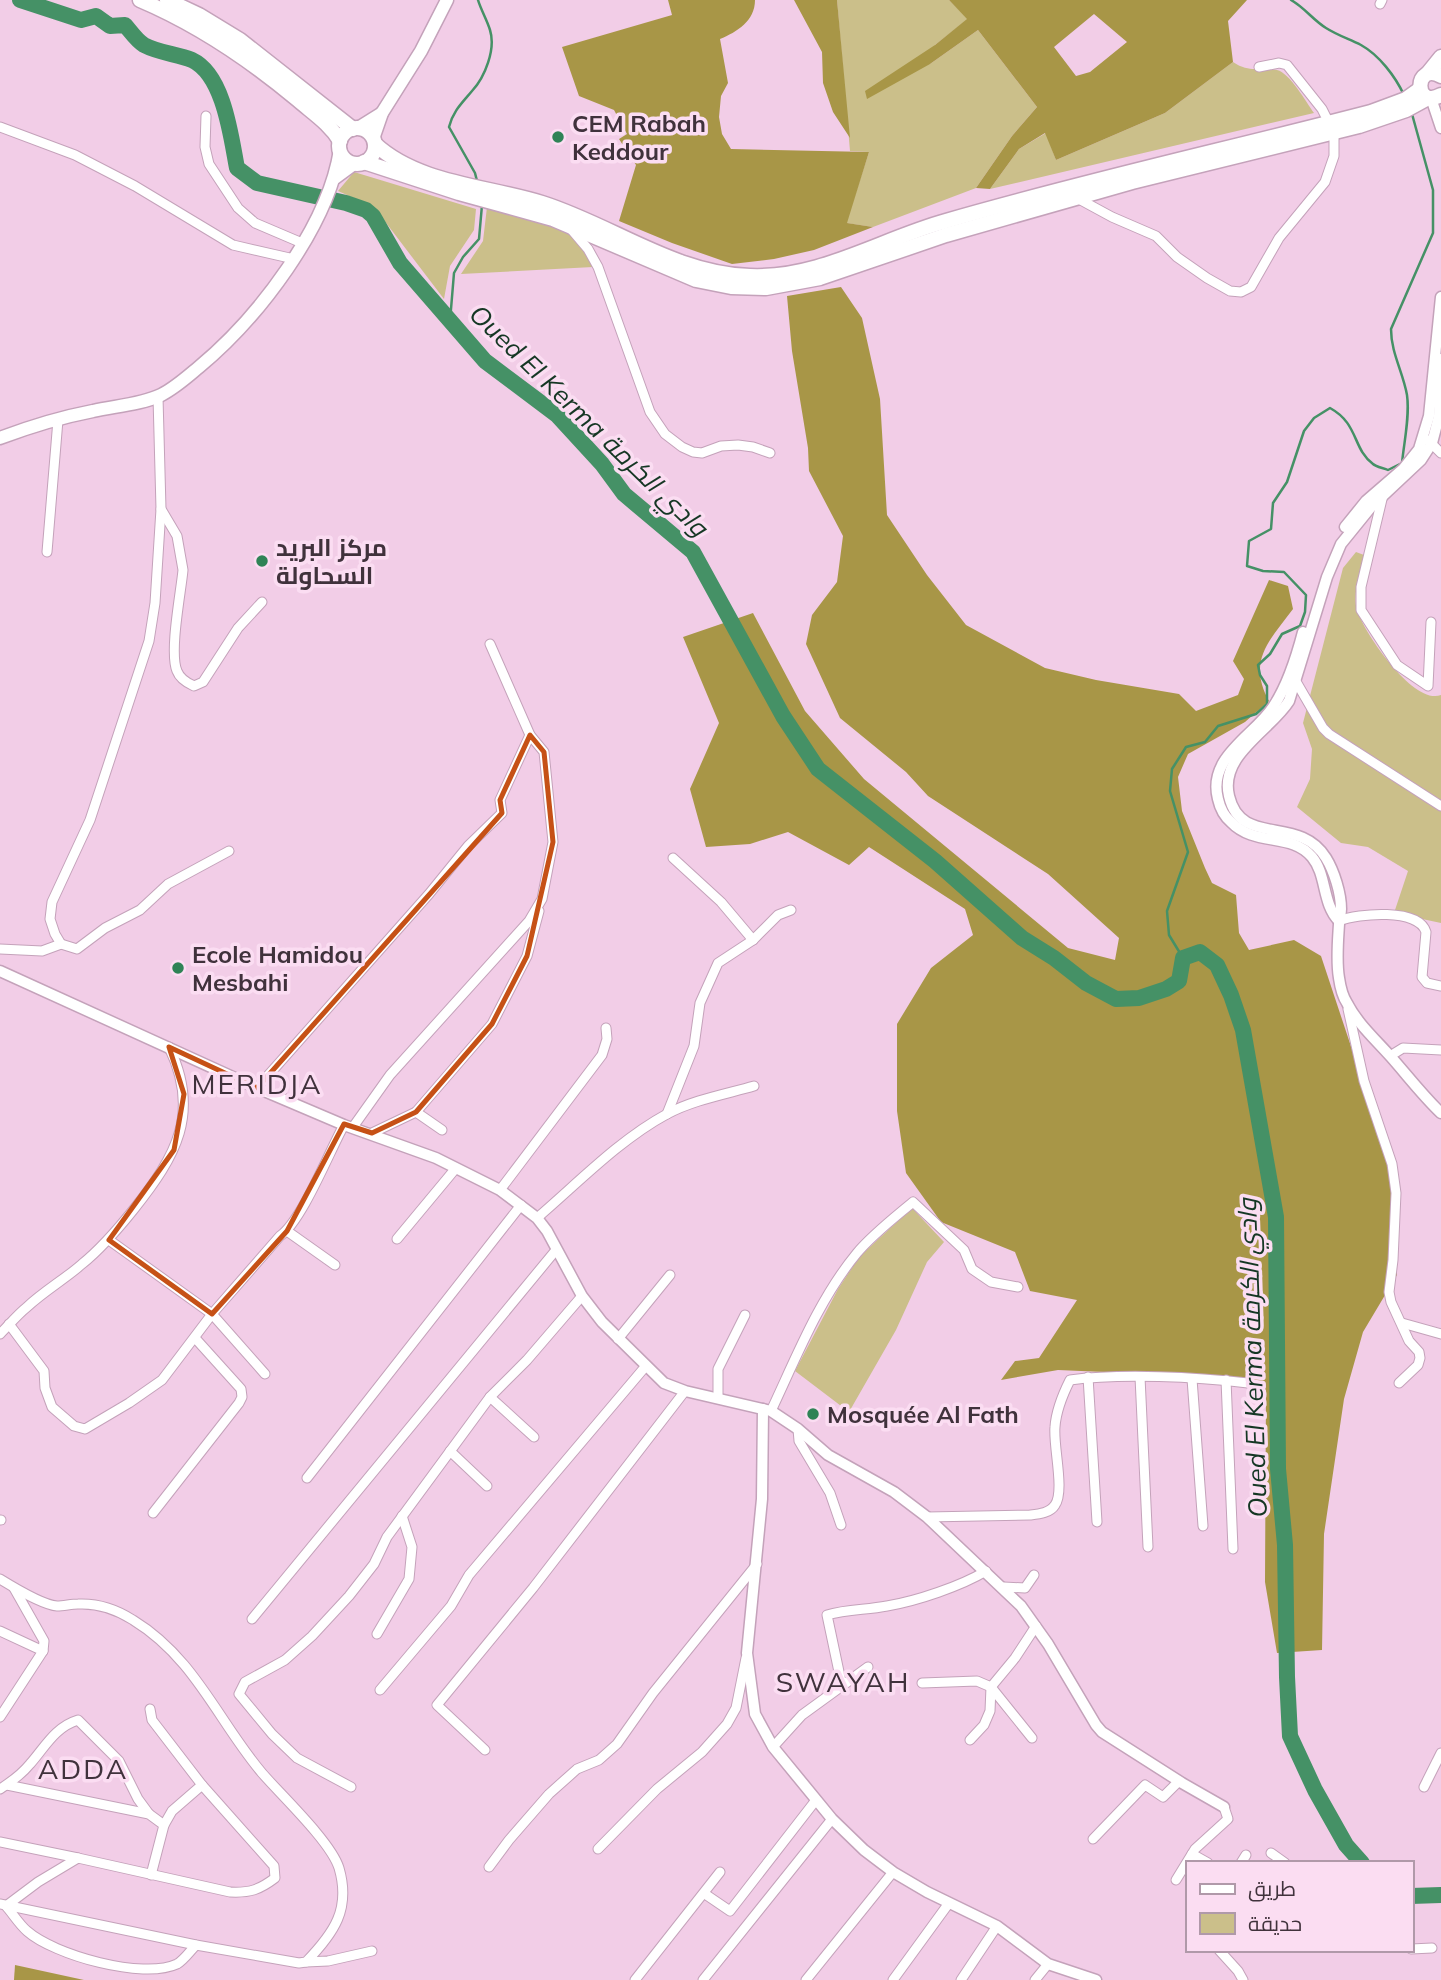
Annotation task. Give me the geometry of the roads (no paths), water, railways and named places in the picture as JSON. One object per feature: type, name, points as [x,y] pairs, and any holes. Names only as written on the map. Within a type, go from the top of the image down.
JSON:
[{"type":"highway","points":[[140,0],[172,14],[237,52],[327,125],[345,159],[494,196],[552,206],[699,268],[749,276],[783,275],[815,268],[929,226],[1019,200],[1332,128]]},
{"type":"highway","points":[[167,0],[199,15],[240,40],[355,129],[367,132],[402,163],[461,188]]},
{"type":"highway","points":[[494,196],[696,280],[731,287],[766,288],[820,278],[936,238],[1399,108],[1425,97],[1421,80],[1434,75],[1441,57]]},
{"type":"highway","points":[[340,146],[345,133],[355,129]]},
{"type":"highway","points":[[359,163],[372,157],[374,141]]},
{"type":"main road","points":[[374,141],[382,113],[421,51],[447,0]]},
{"type":"main road","points":[[355,129],[382,113]]},
{"type":"main road","points":[[0,438],[58,420],[158,397],[176,387],[240,329],[261,306],[294,259],[335,178],[340,146]]},
{"type":"main road","points":[[335,178],[359,163]]},
{"type":"street","points":[[1077,198],[1156,236],[1177,257],[1230,291],[1241,292],[1254,283],[1279,238],[1325,182],[1334,156],[1332,128],[1322,109],[1287,65],[1279,63],[1259,67]]},
{"type":"street","points":[[1425,97],[1441,128]]},
{"type":"street","points":[[205,116],[205,147],[209,164],[238,208],[255,223],[302,243]]},
{"type":"street","points":[[0,127],[75,155],[135,186],[233,245],[294,259]]},
{"type":"street","points":[[568,225],[588,249],[598,267],[650,411],[664,434],[693,452],[702,453],[722,446],[738,445],[770,453]]},
{"type":"street","points":[[1339,920],[1329,904],[1319,868],[1312,856],[1302,847],[1289,842],[1262,839],[1236,828],[1227,818],[1216,794],[1217,780],[1230,752],[1271,710],[1279,698],[1301,641],[1319,578],[1338,537],[1366,501],[1412,459],[1428,440],[1441,297]]},
{"type":"street","points":[[1399,1383],[1418,1365],[1420,1358],[1419,1352],[1409,1341],[1389,1292],[1395,1193],[1392,1164],[1364,1081],[1339,978],[1339,920],[1342,905],[1333,873],[1319,848],[1307,839],[1294,833],[1260,829],[1246,822],[1229,797],[1227,782],[1231,767],[1240,754],[1283,710],[1296,682],[1334,558],[1353,527],[1421,460],[1439,415],[1441,359]]},
{"type":"street","points":[[61,944],[50,919],[52,902],[90,820],[149,642],[155,603],[161,509],[158,397]]},
{"type":"street","points":[[47,551],[58,420]]},
{"type":"street","points":[[1428,440],[1441,453]]},
{"type":"street","points":[[1383,495],[1361,587],[1361,610],[1397,665],[1428,686],[1431,622]]},
{"type":"street","points":[[161,509],[177,536],[182,557],[174,652],[177,671],[184,681],[194,686],[203,682],[238,628],[262,602]]},
{"type":"street","points":[[372,1133],[416,1112],[492,1024],[527,956],[542,899],[553,842],[549,824],[544,752],[530,734],[490,644]]},
{"type":"street","points":[[1430,661],[1441,655]]},
{"type":"street","points":[[1289,671],[1329,734],[1441,806]]},
{"type":"street","points":[[257,1088],[429,894],[468,846],[502,813],[500,800],[530,734]]},
{"type":"street","points":[[0,949],[41,951],[61,944],[77,949],[105,928],[140,910],[168,884],[229,850]]},
{"type":"street","points":[[673,858],[721,902],[753,940]]},
{"type":"street","points":[[9,1324],[44,1371],[45,1388],[52,1407],[74,1426],[85,1429],[162,1380],[212,1314],[287,1231],[348,1126],[390,1075],[529,920],[542,899]]},
{"type":"street","points":[[667,1114],[694,1046],[700,1003],[718,963],[753,940],[778,915],[791,910]]},
{"type":"street","points":[[1339,920],[1351,916],[1381,914],[1418,920],[1426,932],[1422,977],[1427,983],[1441,986]]},
{"type":"street","points":[[0,971],[257,1088],[348,1126],[436,1157],[521,1205],[537,1218],[547,1231],[582,1296],[602,1322],[664,1383],[685,1391],[767,1410],[798,1429],[828,1455],[894,1492],[927,1517],[1004,1587],[1035,1626],[1096,1725],[1115,1741],[1224,1807],[1228,1819],[1188,1861]]},
{"type":"street","points":[[1347,1003],[1441,1112]]},
{"type":"street","points":[[500,1191],[602,1055],[607,1039],[606,1028]]},
{"type":"street","points":[[0,1334],[26,1307],[82,1265],[109,1240],[155,1182],[174,1150],[184,1094],[180,1070],[169,1047]]},
{"type":"street","points":[[1390,1056],[1403,1048],[1441,1050]]},
{"type":"street","points":[[537,1218],[631,1137],[667,1114],[754,1086]]},
{"type":"street","points":[[416,1112],[442,1130]]},
{"type":"street","points":[[397,1239],[456,1168]]},
{"type":"street","points":[[598,1849],[657,1789],[702,1752],[727,1724],[736,1708],[747,1653],[757,1564],[767,1410],[804,1340],[857,1253],[884,1226],[914,1202],[964,1250],[972,1269],[991,1282],[1018,1287]]},
{"type":"street","points":[[307,1478],[521,1205]]},
{"type":"street","points":[[287,1231],[335,1265]]},
{"type":"street","points":[[109,1240],[212,1314],[265,1374]]},
{"type":"street","points":[[252,1619],[556,1250]]},
{"type":"street","points":[[618,1339],[670,1275]]},
{"type":"street","points":[[351,1787],[297,1758],[272,1734],[239,1694],[245,1682],[285,1660],[312,1636],[374,1564],[387,1536],[490,1396],[527,1360],[582,1296]]},
{"type":"street","points":[[718,1398],[718,1369],[745,1315]]},
{"type":"street","points":[[1402,1323],[1441,1334]]},
{"type":"street","points":[[153,1513],[242,1397],[241,1389],[195,1338]]},
{"type":"street","points":[[380,1690],[451,1606],[469,1575],[645,1367]]},
{"type":"street","points":[[1088,1377],[1097,1522]]},
{"type":"street","points":[[927,1517],[1030,1515],[1046,1512],[1055,1505],[1059,1491],[1055,1427],[1063,1394],[1070,1380],[1088,1377],[1140,1377],[1248,1383]]},
{"type":"street","points":[[1140,1377],[1148,1547]]},
{"type":"street","points":[[1192,1379],[1203,1526]]},
{"type":"street","points":[[1226,1380],[1233,1549]]},
{"type":"street","points":[[485,1749],[438,1705],[533,1588],[685,1391]]},
{"type":"street","points":[[490,1396],[534,1437]]},
{"type":"street","points":[[798,1429],[799,1441],[830,1493],[841,1525]]},
{"type":"street","points":[[450,1451],[487,1486]]},
{"type":"street","points":[[377,1634],[409,1579],[412,1547],[402,1516]]},
{"type":"street","points":[[489,1867],[548,1794],[577,1769],[599,1760],[617,1744],[653,1693],[757,1564]]},
{"type":"street","points":[[842,1686],[827,1615],[889,1606],[967,1582],[986,1571]]},
{"type":"street","points":[[1004,1587],[1025,1588],[1034,1575]]},
{"type":"street","points":[[0,1579],[41,1602],[57,1606],[97,1604],[123,1614],[155,1636],[202,1685],[260,1771],[319,1837],[338,1865],[342,1903],[334,1929],[306,1962]]},
{"type":"street","points":[[0,1717],[43,1651],[44,1640],[13,1588]]},
{"type":"street","points":[[970,1740],[985,1725],[990,1711],[991,1687],[1015,1658],[1035,1626]]},
{"type":"street","points":[[0,1631],[43,1651]]},
{"type":"street","points":[[747,1653],[755,1714],[773,1747],[832,1819],[864,1850],[892,1872],[997,1926],[1048,1964],[1096,1980]]},
{"type":"street","points":[[773,1747],[802,1715],[868,1667]]},
{"type":"street","points":[[922,1683],[977,1681],[991,1687],[1032,1738]]},
{"type":"street","points":[[0,1842],[230,1892],[249,1893],[275,1878],[274,1866],[202,1785],[152,1720],[150,1709]]},
{"type":"street","points":[[4,1787],[31,1763],[53,1735],[66,1724],[78,1720],[119,1761],[138,1799],[149,1814],[164,1825]]},
{"type":"street","points":[[1424,1787],[1441,1753]]},
{"type":"street","points":[[1093,1839],[1145,1785],[1163,1797],[1179,1781]]},
{"type":"street","points":[[150,1875],[164,1825],[172,1811],[202,1785]]},
{"type":"street","points":[[4,1787],[149,1814]]},
{"type":"street","points":[[705,1894],[730,1911],[816,1800]]},
{"type":"street","points":[[703,1980],[832,1819]]},
{"type":"street","points":[[1271,1853],[1282,1861]]},
{"type":"street","points":[[1192,1854],[1204,1861]]},
{"type":"street","points":[[3,1905],[79,1858]]},
{"type":"street","points":[[1176,1880],[1186,1864]]},
{"type":"street","points":[[635,1980],[720,1872]]},
{"type":"street","points":[[806,1980],[892,1872]]},
{"type":"street","points":[[893,1980],[949,1903]]},
{"type":"street","points":[[3,1905],[26,1931],[54,1948],[109,1966],[146,1970],[164,1968],[178,1964],[196,1945]]},
{"type":"street","points":[[3,1905],[196,1945],[299,1963],[328,1961],[372,1951]]},
{"type":"street","points":[[961,1980],[997,1926]]},
{"type":"street","points":[[1413,1949],[1432,1948]]},
{"type":"street","points":[[1221,1952],[1238,1970],[1243,1980]]},
{"type":"street","points":[[1035,1980],[1048,1964]]},
{"type":"waterway","name":"Oued El Kerma وادي الكرمة","points":[[20,0],[81,20],[96,16],[110,26],[125,25],[144,45],[192,60],[203,68],[219,93],[229,124],[237,168],[257,183],[346,203],[366,210],[373,216],[400,263],[485,361],[557,415],[602,464],[624,494],[693,552],[783,716],[818,769],[935,861],[1022,938],[1086,983],[1116,999],[1139,998],[1166,989],[1179,981],[1183,958],[1200,952],[1217,965],[1243,1030],[1276,1217],[1278,1469],[1285,1545],[1290,1736],[1315,1790],[1346,1845],[1360,1861]]},
{"type":"waterway","points":[[477,181],[449,127],[455,112],[481,78],[492,46],[490,30],[478,0]]},
{"type":"waterway","points":[[1291,0],[1326,28],[1374,54],[1391,73],[1404,95]]},
{"type":"waterway","points":[[1183,958],[1169,935],[1167,911],[1188,852],[1170,791],[1172,769],[1186,747],[1205,742],[1218,726],[1256,714],[1267,704],[1267,686],[1260,675],[1258,665],[1270,654],[1282,634],[1300,626],[1305,612],[1306,595],[1284,572],[1263,571],[1247,566],[1249,541],[1271,529],[1273,503],[1287,482],[1304,431],[1314,418],[1330,408],[1346,421],[1366,458],[1374,465],[1388,470],[1402,463],[1408,403],[1391,329],[1433,233],[1433,190],[1412,114]]},
{"type":"waterway","points":[[450,321],[454,273],[463,257],[479,239],[482,205]]},
{"type":"waterway","name":"Oued El Kerma وادي الكرمة","points":[[1413,1896],[1441,1895]]},
{"type":"place","name":"CEM Rabah Keddour","points":[[558,137]]},
{"type":"place","name":"مركز البريد السحاولة","points":[[262,561]]},
{"type":"place","name":"Ecole Hamidou Mesbahi","points":[[178,968]]},
{"type":"place","name":"Mosquée Al Fath","points":[[813,1414]]},
{"type":"district","name":"MERIDJA","points":[[257,1083]]},
{"type":"district","name":"SWAYAH","points":[[843,1681]]},
{"type":"district","name":"ADDA","points":[[83,1768]]}]
